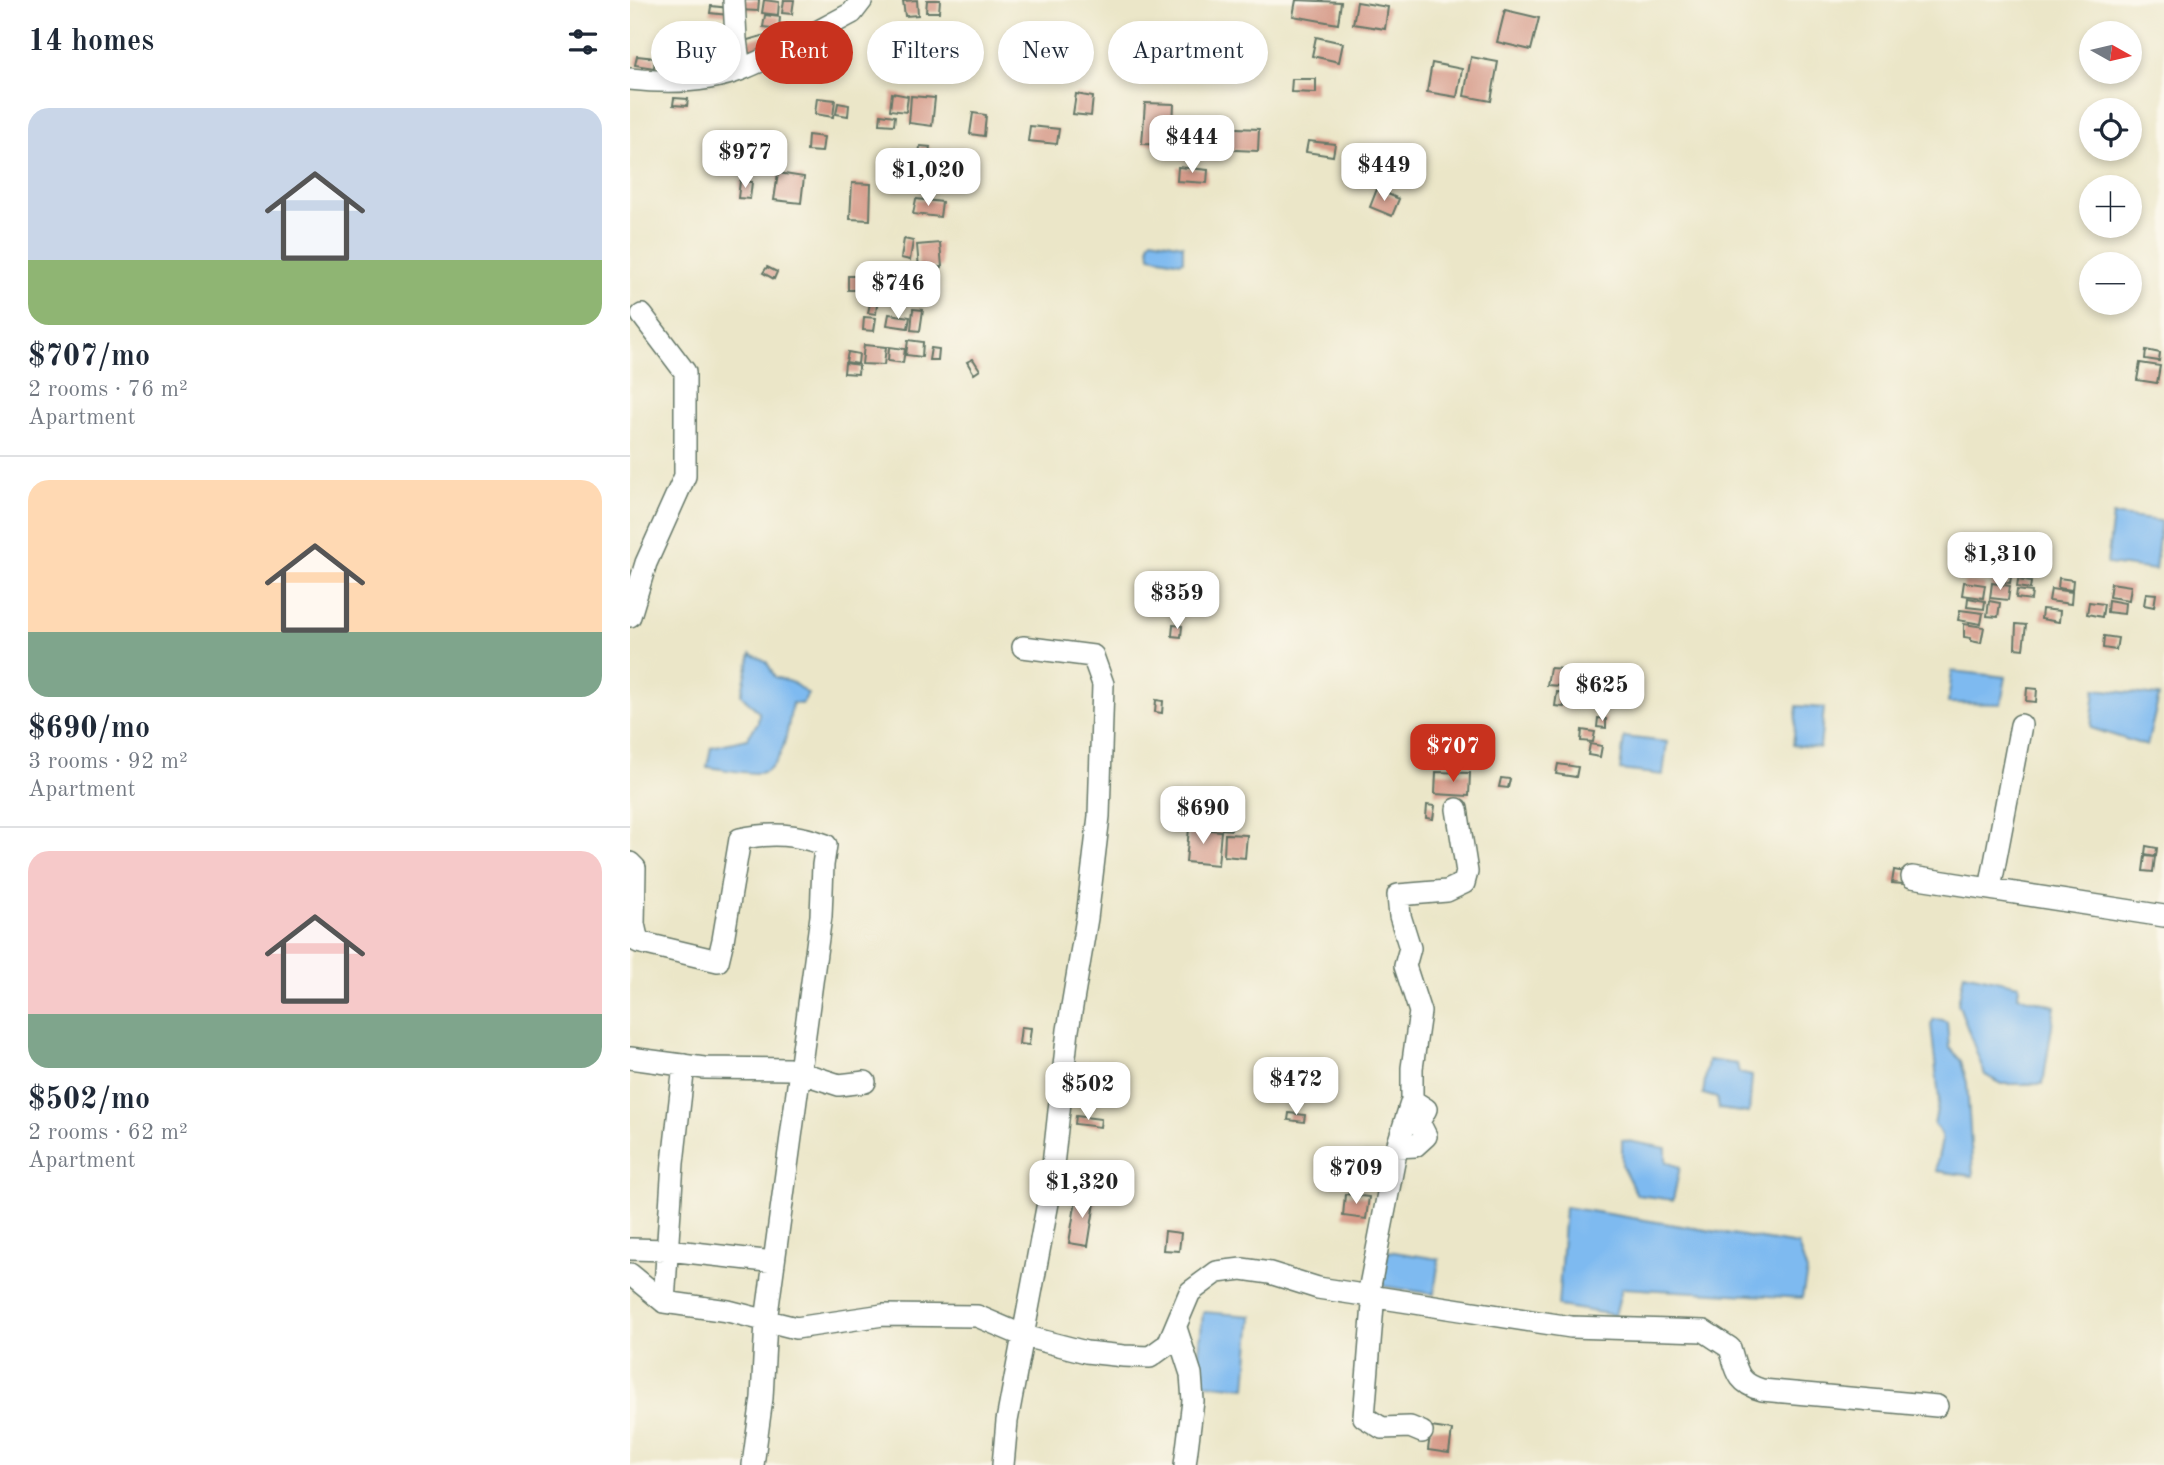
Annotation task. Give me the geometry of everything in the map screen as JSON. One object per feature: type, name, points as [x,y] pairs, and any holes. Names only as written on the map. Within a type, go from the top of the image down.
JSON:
[{"type":"street","points":[[734,0],[735,21]]},
{"type":"street","points":[[741,69],[852,13],[862,0]]},
{"type":"street","points":[[630,79],[651,81]]},
{"type":"street","points":[[630,616],[646,563],[685,477],[685,372],[642,315]]},
{"type":"street","points":[[1003,1465],[1007,1421],[1050,1192],[1068,1030],[1089,905],[1099,816],[1103,684],[1093,656],[1023,647]]},
{"type":"street","points":[[1990,889],[2021,725]]},
{"type":"street","points":[[1422,1432],[1410,1427],[1382,1428],[1364,1417],[1373,1305],[1368,1296],[1397,1147],[1412,1100],[1412,1068],[1420,1012],[1405,966],[1410,948],[1400,915],[1398,895],[1447,891],[1464,883],[1467,872],[1457,809]]},
{"type":"street","points":[[630,863],[635,868],[632,928],[638,942],[718,961],[740,839],[764,834],[802,836],[826,845],[821,916],[766,1321],[762,1398],[752,1465]]},
{"type":"street","points":[[1912,877],[2164,916]]},
{"type":"street","points":[[630,1058],[684,1065],[789,1069],[839,1085],[865,1082]]},
{"type":"street","points":[[664,1302],[673,1163],[684,1065]]},
{"type":"street","points":[[630,1249],[668,1250],[774,1262]]},
{"type":"street","points":[[630,1274],[664,1302],[728,1311],[796,1328],[883,1315],[977,1316],[1024,1336],[1086,1352],[1150,1357],[1168,1344],[1190,1292],[1217,1272],[1242,1269],[1270,1273],[1318,1288],[1571,1326],[1703,1331],[1730,1348],[1739,1377],[1749,1387],[1937,1406]]},
{"type":"street","points":[[1176,1328],[1191,1374],[1193,1401],[1185,1465]]},
{"type":"water","points":[[1152,239],[1183,245],[1183,261],[1150,256],[1149,244]]},
{"type":"water","points":[[2113,515],[2161,521],[2155,570],[2107,564]]},
{"type":"water","points":[[751,654],[766,661],[775,677],[793,683],[808,694],[802,704],[792,703],[785,742],[770,768],[751,773],[707,767],[711,747],[747,739],[758,722],[759,712],[741,695]]},
{"type":"water","points":[[1952,671],[2006,677],[2001,704],[1948,703]]},
{"type":"water","points":[[2095,689],[2159,696],[2147,746],[2091,728]]},
{"type":"water","points":[[1797,706],[1824,708],[1820,748],[1793,745]]},
{"type":"water","points":[[1624,737],[1667,742],[1663,775],[1620,770]]},
{"type":"water","points":[[1964,973],[2019,985],[2018,996],[2055,1006],[2043,1084],[2002,1084],[1985,1075],[1958,1003]]},
{"type":"water","points":[[1934,1019],[1947,1022],[1949,1047],[1961,1061],[1967,1083],[1973,1176],[1937,1171],[1941,1136],[1934,1125],[1939,1099],[1931,1024]]},
{"type":"water","points":[[1708,1060],[1737,1064],[1739,1073],[1752,1076],[1749,1113],[1719,1109],[1717,1098],[1703,1094]]},
{"type":"water","points":[[1622,1140],[1666,1148],[1666,1162],[1680,1167],[1673,1200],[1637,1195],[1622,1166]]},
{"type":"water","points":[[1340,1154],[1385,1155],[1384,1176],[1340,1175]]},
{"type":"water","points":[[1565,1207],[1798,1245],[1807,1272],[1802,1298],[1622,1288],[1615,1315],[1558,1306]]},
{"type":"water","points":[[1388,1251],[1439,1259],[1434,1294],[1382,1286]]},
{"type":"water","points":[[1203,1312],[1252,1316],[1246,1387],[1196,1383]]},
{"type":"building","points":[[739,0],[759,0],[758,11],[739,10]]},
{"type":"building","points":[[764,0],[779,2],[778,15],[762,13]]},
{"type":"building","points":[[784,0],[794,0],[792,14],[782,13]]},
{"type":"building","points":[[917,0],[918,15],[905,16],[903,1]]},
{"type":"building","points":[[927,0],[940,0],[939,12],[926,12]]},
{"type":"building","points":[[1296,0],[1341,2],[1338,24],[1293,16]]},
{"type":"building","points":[[1357,2],[1388,7],[1385,29],[1353,24]]},
{"type":"building","points":[[711,6],[729,8],[728,15],[710,13]]},
{"type":"building","points":[[1505,10],[1539,18],[1531,50],[1497,42]]},
{"type":"building","points":[[765,15],[780,17],[780,21],[764,21]]},
{"type":"building","points":[[1316,37],[1343,43],[1339,62],[1312,56]]},
{"type":"building","points":[[755,38],[755,54],[742,59],[744,41]]},
{"type":"building","points":[[637,56],[651,58],[651,68],[635,65]]},
{"type":"building","points":[[1471,57],[1498,62],[1491,101],[1464,96]]},
{"type":"building","points":[[1432,63],[1462,69],[1457,97],[1427,92]]},
{"type":"building","points":[[1292,79],[1316,79],[1316,93],[1291,92]]},
{"type":"building","points":[[892,93],[908,96],[906,112],[890,110]]},
{"type":"building","points":[[1076,94],[1093,97],[1091,116],[1073,114]]},
{"type":"building","points":[[911,96],[935,98],[932,126],[909,123]]},
{"type":"building","points":[[674,98],[688,99],[687,106],[673,105]]},
{"type":"building","points":[[817,98],[835,100],[833,117],[815,114]]},
{"type":"building","points":[[838,103],[849,105],[848,116],[836,114]]},
{"type":"building","points":[[1145,103],[1174,104],[1172,145],[1142,144]]},
{"type":"building","points":[[973,113],[986,115],[984,136],[970,134]]},
{"type":"building","points":[[881,114],[895,116],[894,125],[880,124]]},
{"type":"building","points":[[1030,126],[1059,129],[1057,144],[1028,141]]},
{"type":"building","points":[[1213,127],[1259,129],[1258,151],[1212,149]]},
{"type":"building","points":[[808,135],[824,137],[822,152],[807,151]]},
{"type":"building","points":[[735,138],[750,140],[749,153],[734,152]]},
{"type":"building","points":[[1308,141],[1335,144],[1333,156],[1306,152]]},
{"type":"building","points":[[719,146],[729,148],[728,156],[718,155]]},
{"type":"building","points":[[920,146],[930,147],[928,159],[919,157]]},
{"type":"building","points":[[1189,147],[1202,152],[1199,159],[1186,154]]},
{"type":"building","points":[[1178,167],[1208,170],[1207,183],[1177,181]]},
{"type":"building","points":[[778,173],[804,177],[801,203],[774,200]]},
{"type":"building","points":[[740,181],[752,182],[750,199],[738,198]]},
{"type":"building","points":[[852,183],[871,184],[870,220],[850,219]]},
{"type":"building","points":[[1377,189],[1399,199],[1392,216],[1370,207]]},
{"type":"building","points":[[916,199],[942,202],[940,217],[913,214]]},
{"type":"building","points":[[904,239],[913,241],[910,260],[901,258]]},
{"type":"building","points":[[940,243],[942,267],[919,269],[917,245]]},
{"type":"building","points":[[767,267],[777,272],[774,279],[763,273]]},
{"type":"building","points":[[848,276],[861,276],[861,290],[848,290]]},
{"type":"building","points":[[870,303],[877,304],[876,314],[868,313]]},
{"type":"building","points":[[913,309],[923,310],[920,331],[911,330]]},
{"type":"building","points":[[889,314],[910,317],[908,328],[887,325]]},
{"type":"building","points":[[864,317],[876,318],[874,331],[863,330]]},
{"type":"building","points":[[908,340],[923,342],[922,357],[906,355]]},
{"type":"building","points":[[864,345],[886,347],[884,365],[862,364]]},
{"type":"building","points":[[889,347],[905,349],[903,363],[888,361]]},
{"type":"building","points":[[931,348],[939,349],[938,360],[929,360]]},
{"type":"building","points":[[2146,350],[2160,353],[2159,361],[2145,359]]},
{"type":"building","points":[[848,352],[859,354],[858,364],[846,362]]},
{"type":"building","points":[[973,359],[980,370],[974,374],[967,362]]},
{"type":"building","points":[[845,363],[859,365],[858,374],[844,373]]},
{"type":"building","points":[[2140,363],[2160,366],[2157,383],[2137,380]]},
{"type":"building","points":[[2000,569],[2012,571],[2010,583],[1998,581]]},
{"type":"building","points":[[2059,578],[2073,580],[2072,590],[2058,588]]},
{"type":"building","points":[[2018,580],[2031,582],[2030,589],[2017,587]]},
{"type":"building","points":[[1964,582],[1985,585],[1983,598],[1962,595]]},
{"type":"building","points":[[1992,583],[2010,586],[2008,600],[1990,598]]},
{"type":"building","points":[[2111,583],[2131,586],[2129,600],[2109,597]]},
{"type":"building","points":[[2051,589],[2072,592],[2071,604],[2049,601]]},
{"type":"building","points":[[2017,590],[2032,592],[2031,600],[2016,598]]},
{"type":"building","points":[[2146,593],[2156,594],[2154,607],[2144,605]]},
{"type":"building","points":[[1968,598],[1985,601],[1984,609],[1967,607]]},
{"type":"building","points":[[2108,600],[2125,603],[2124,614],[2107,612]]},
{"type":"building","points":[[1989,601],[2000,603],[1998,617],[1987,616]]},
{"type":"building","points":[[2089,602],[2104,604],[2102,617],[2087,614]]},
{"type":"building","points":[[2042,609],[2060,611],[2059,622],[2041,619]]},
{"type":"building","points":[[1960,610],[1983,613],[1981,624],[1958,620]]},
{"type":"building","points":[[1964,624],[1984,627],[1981,643],[1964,637]]},
{"type":"building","points":[[2016,624],[2026,625],[2023,649],[2015,648]]},
{"type":"building","points":[[1173,625],[1182,626],[1181,637],[1172,636]]},
{"type":"building","points":[[2104,636],[2118,638],[2116,650],[2103,648]]},
{"type":"building","points":[[1550,668],[1563,669],[1561,686],[1547,685]]},
{"type":"building","points":[[2027,688],[2037,689],[2036,702],[2026,701]]},
{"type":"building","points":[[1557,692],[1566,693],[1564,707],[1555,706]]},
{"type":"building","points":[[1156,700],[1163,701],[1162,713],[1155,712]]},
{"type":"building","points":[[1598,718],[1606,719],[1606,728],[1597,727]]},
{"type":"building","points":[[1582,730],[1595,732],[1593,742],[1581,741]]},
{"type":"building","points":[[1590,744],[1602,746],[1600,757],[1588,755]]},
{"type":"building","points":[[1558,764],[1578,767],[1576,777],[1556,774]]},
{"type":"building","points":[[1436,772],[1470,773],[1469,796],[1435,794]]},
{"type":"building","points":[[1501,778],[1510,779],[1508,788],[1499,787]]},
{"type":"building","points":[[1427,805],[1435,806],[1433,819],[1426,818]]},
{"type":"building","points":[[1223,818],[1232,819],[1231,830],[1222,829]]},
{"type":"building","points":[[1189,828],[1221,831],[1218,865],[1186,862]]},
{"type":"building","points":[[1225,834],[1247,835],[1245,858],[1224,856]]},
{"type":"building","points":[[2146,846],[2157,848],[2156,856],[2145,854]]},
{"type":"building","points":[[2145,856],[2155,857],[2153,872],[2143,871]]},
{"type":"building","points":[[1894,870],[1905,872],[1903,884],[1892,883]]},
{"type":"building","points":[[1021,1027],[1031,1028],[1029,1045],[1019,1044]]},
{"type":"building","points":[[1289,1113],[1305,1115],[1304,1122],[1288,1120]]},
{"type":"building","points":[[1076,1116],[1101,1119],[1100,1127],[1075,1124]]},
{"type":"building","points":[[1077,1193],[1096,1196],[1088,1246],[1069,1243]]},
{"type":"building","points":[[1345,1194],[1369,1197],[1366,1219],[1343,1216]]},
{"type":"building","points":[[1165,1231],[1181,1233],[1179,1251],[1163,1250]]},
{"type":"building","points":[[1431,1427],[1452,1430],[1449,1453],[1428,1450]]}]
